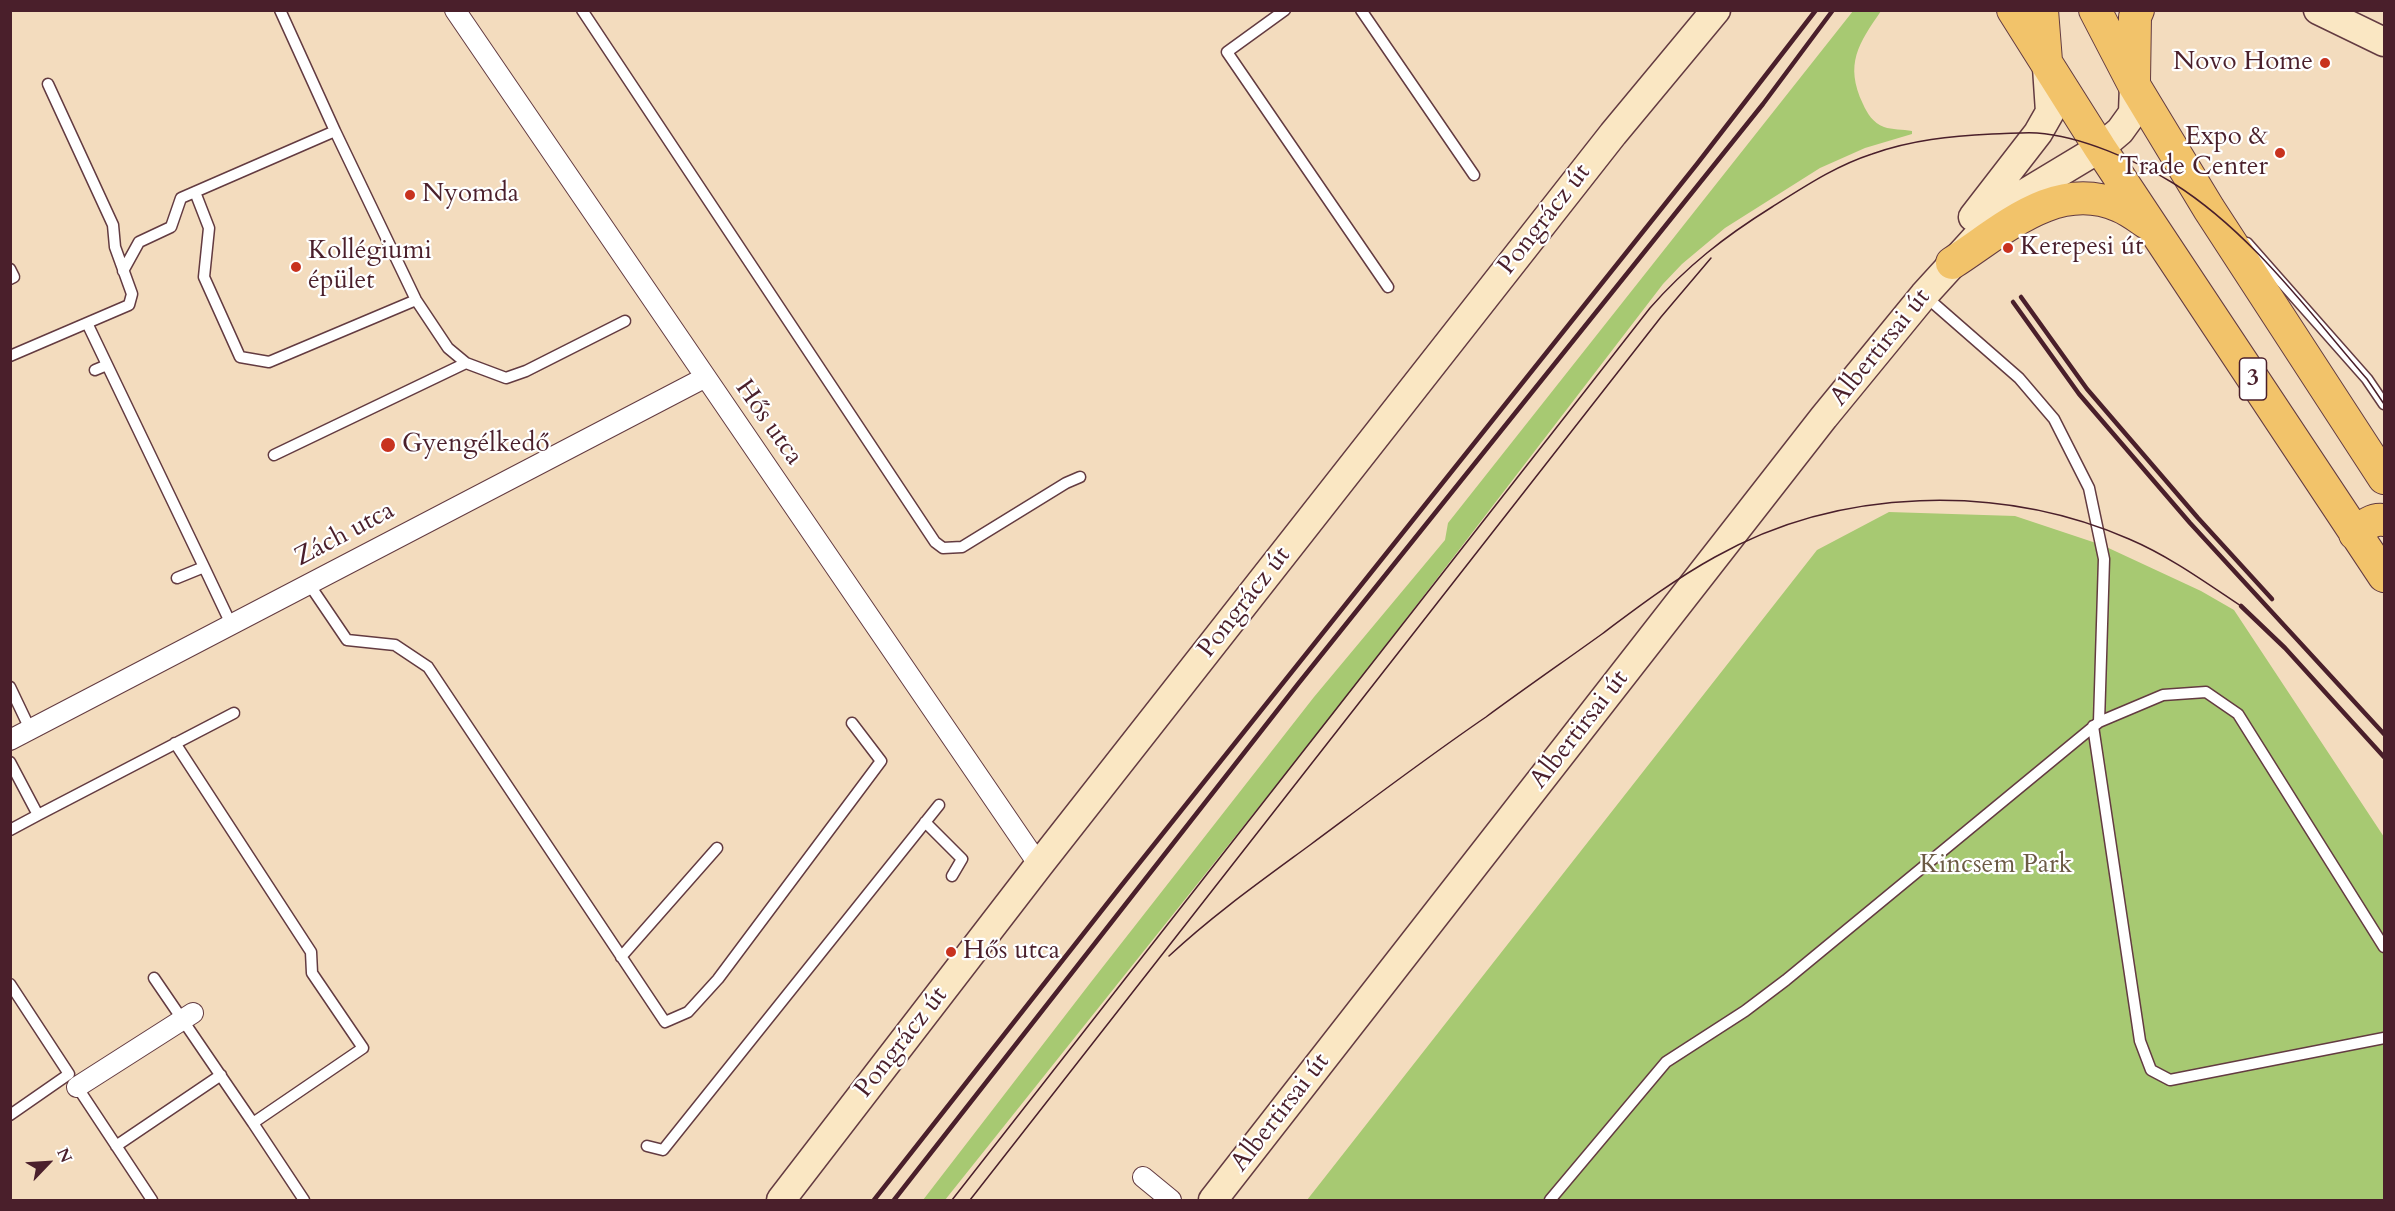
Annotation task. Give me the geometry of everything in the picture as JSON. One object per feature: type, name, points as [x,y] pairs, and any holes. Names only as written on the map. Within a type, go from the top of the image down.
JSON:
[{"type":"main road","name":"3","points":[[2013,10],[2100,148],[2385,576]]},
{"type":"main road","points":[[2042,10],[2047,67]]},
{"type":"main road","points":[[2134,99],[2135,17],[2138,10]]},
{"type":"main road","name":"3","points":[[2102,23],[2134,99],[2385,478]]},
{"type":"main road","points":[[1952,263],[1990,239],[2015,218],[2049,203],[2074,199],[2118,205],[2151,225]]},
{"type":"main road","points":[[2355,534],[2367,524],[2378,519],[2385,520]]},
{"type":"street","name":"Hős utca","points":[[454,10],[1039,865]]},
{"type":"street","name":"Pongrácz út","points":[[781,1200],[1039,865],[1598,152],[1716,10]]},
{"type":"street","points":[[2318,10],[2385,42]]},
{"type":"street","name":"Albertirsai út","points":[[1952,263],[1967,226],[2038,133],[2050,112],[2047,67]]},
{"type":"street","name":"Albertirsai út","points":[[1213,1200],[1824,417],[1924,295],[2007,204],[2100,148],[2120,132],[2134,99]]},
{"type":"street","name":"Zách utca","points":[[10,740],[704,378]]},
{"type":"street","points":[[73,1080],[188,1016]]},
{"type":"street","points":[[1143,1177],[1171,1200]]},
{"type":"lane","points":[[280,10],[416,300],[448,348],[466,363],[506,378],[526,371],[625,321]]},
{"type":"lane","points":[[582,10],[935,542],[943,548],[962,547],[1066,483],[1080,477]]},
{"type":"lane","points":[[1285,10],[1227,52],[1388,286]]},
{"type":"lane","points":[[1361,10],[1474,175]]},
{"type":"lane","points":[[10,356],[129,305],[132,294],[115,247],[112,225],[48,84]]},
{"type":"lane","points":[[123,271],[139,242],[171,227],[181,198],[335,131]]},
{"type":"lane","points":[[195,192],[209,228],[204,277],[240,357],[269,362],[416,300]]},
{"type":"lane","points":[[2209,209],[2275,273],[2367,379],[2385,404]]},
{"type":"lane","points":[[10,269],[14,278],[10,279]]},
{"type":"lane","points":[[1924,295],[2019,378],[2054,419],[2089,488],[2104,559],[2096,724],[2140,1041],[2151,1070],[2170,1080],[2385,1038]]},
{"type":"lane","points":[[87,323],[231,624]]},
{"type":"lane","points":[[274,455],[466,363]]},
{"type":"lane","points":[[95,370],[107,365]]},
{"type":"lane","points":[[177,578],[204,567]]},
{"type":"lane","points":[[309,584],[347,640],[395,645],[428,667],[665,1022],[688,1012],[718,979],[881,761],[852,723]]},
{"type":"lane","points":[[10,687],[30,729]]},
{"type":"lane","points":[[1550,1200],[1666,1062],[1745,1011],[1786,980],[2096,724],[2163,695],[2206,692],[2238,714],[2385,947]]},
{"type":"lane","points":[[10,830],[234,712]]},
{"type":"lane","points":[[175,743],[311,952],[312,973],[363,1048],[253,1123]]},
{"type":"lane","points":[[10,762],[38,815]]},
{"type":"lane","points":[[647,1146],[663,1150],[939,805]]},
{"type":"lane","points":[[925,822],[962,859],[952,876]]},
{"type":"lane","points":[[621,957],[717,848]]},
{"type":"lane","points":[[154,978],[188,1016],[221,1075],[304,1200]]},
{"type":"lane","points":[[10,984],[152,1200]]},
{"type":"lane","points":[[116,1146],[221,1075]]},
{"type":"lane","points":[[10,1115],[73,1080]]},
{"type":"green space","points":[[1853,11],[1881,11],[1866,33],[1855,65],[1857,90],[1865,107],[1880,125],[1890,129],[1912,131],[1912,134],[1865,148],[1820,168],[1725,228],[1682,264],[1663,284],[1333,714],[945,1200],[923,1200],[1314,697],[1445,540],[1448,523]]},
{"type":"green space","name":"Kincsem Park","points":[[1889,512],[2015,516],[2102,545],[2201,591],[2234,610],[2384,837],[2384,1200],[1307,1200],[1817,550]]},
{"type":"tram line","points":[[952,1200],[1650,308],[1692,265],[1722,241],[1754,218],[1820,178],[1858,159],[1887,149],[1916,142],[1961,136],[2037,133],[2072,139],[2108,151],[2143,166],[2173,183],[2228,225],[2300,300],[2367,379],[2384,404]]},
{"type":"tram line","points":[[970,1200],[1661,317],[1711,258]]},
{"type":"tram line","points":[[1169,956],[1220,912],[1273,872],[1419,764],[1671,584],[1715,557],[1763,534],[1814,517],[1866,506],[1920,501],[1974,502],[2027,508],[2079,521],[2129,539],[2173,561],[2241,606]]},
{"type":"railway","points":[[874,1200],[1121,886],[1697,164],[1816,10]]},
{"type":"railway","points":[[894,1200],[1298,684],[1763,104],[1833,10]]},
{"type":"railway","points":[[2021,297],[2087,389],[2198,518],[2272,599]]},
{"type":"railway","points":[[2013,302],[2079,394],[2190,523],[2384,734]]},
{"type":"railway","points":[[2241,606],[2285,648],[2384,757]]},
{"type":"place","name":"Novo Home","points":[[2325,63]]},
{"type":"place","name":"Expo & Trade Center","points":[[2280,153]]},
{"type":"place","name":"Nyomda","points":[[410,195]]},
{"type":"place","name":"Kerepesi út","points":[[2008,248]]},
{"type":"place","name":"Kollégiumi épület","points":[[296,267]]},
{"type":"place","name":"Gyengélkedő","points":[[388,445]]},
{"type":"place","name":"Hős utca","points":[[951,952]]}]
